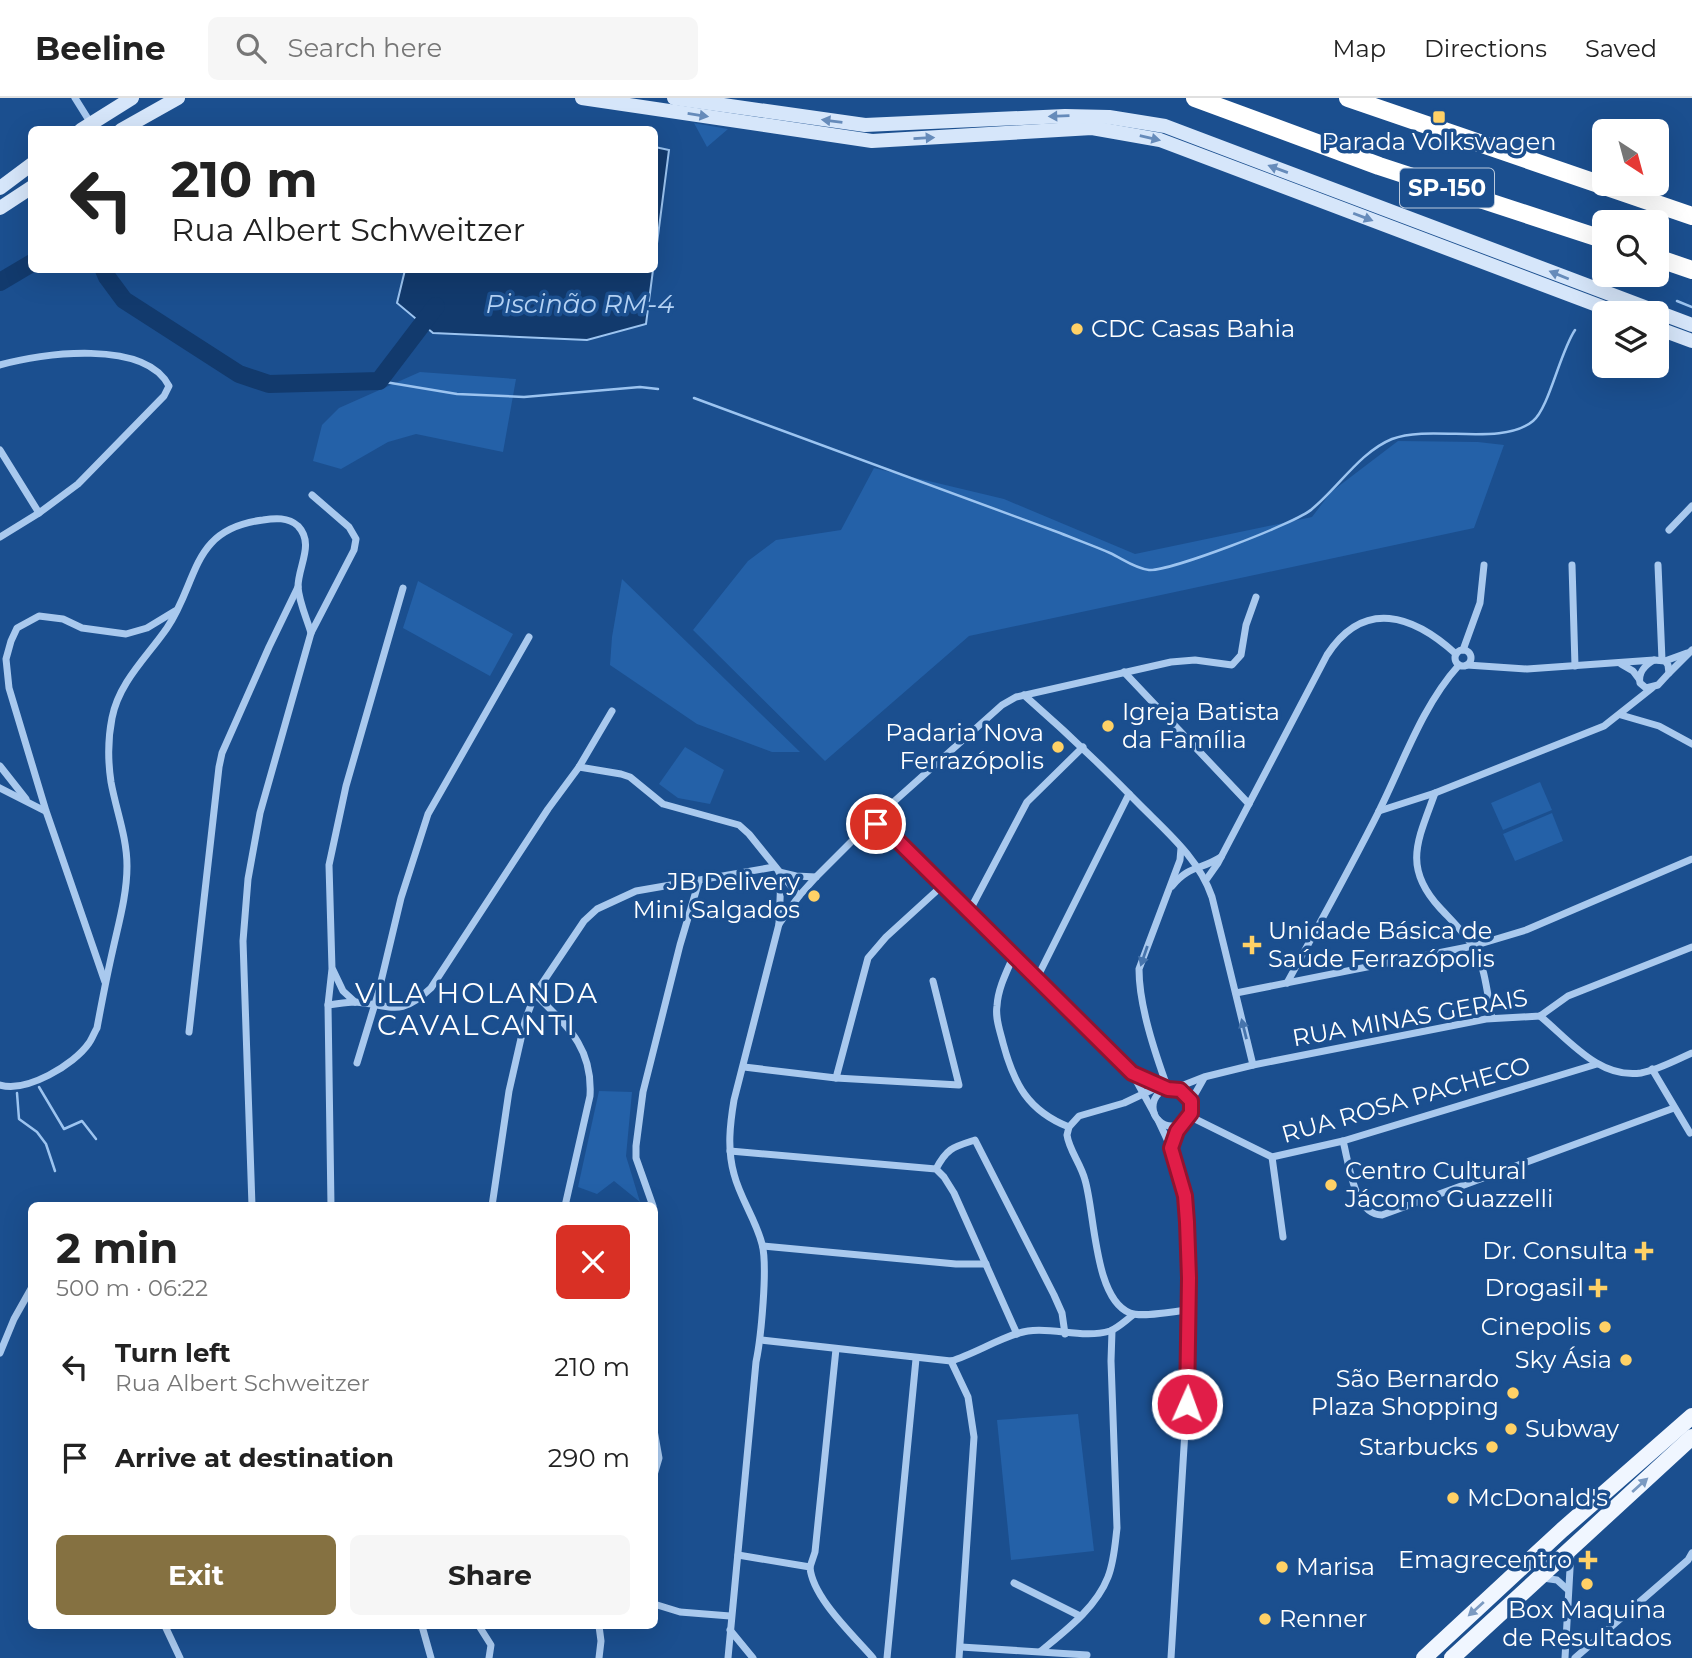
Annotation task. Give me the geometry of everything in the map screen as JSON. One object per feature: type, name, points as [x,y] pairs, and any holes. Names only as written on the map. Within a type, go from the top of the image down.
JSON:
[{"type":"highway","name":"SP-150","points":[[1195,98],[1379,166],[1592,236]]},
{"type":"highway","name":"SP-150","points":[[1348,98],[1692,216]]},
{"type":"highway","points":[[1669,262],[1692,270]]},
{"type":"main road","points":[[1452,1658],[1572,1547],[1690,1425]]},
{"type":"main road","points":[[1424,1658],[1562,1530],[1690,1425]]},
{"type":"street","points":[[75,98],[89,126]]},
{"type":"street","points":[[90,126],[132,98]]},
{"type":"street","points":[[128,126],[177,98]]},
{"type":"street","points":[[582,98],[872,141],[1092,128],[1149,138],[1592,303]]},
{"type":"street","points":[[674,98],[865,125],[1065,116],[1109,117],[1165,126],[1692,325]]},
{"type":"street","points":[[0,188],[28,167]]},
{"type":"street","points":[[0,208],[28,190]]},
{"type":"street","points":[[1669,332],[1692,341]]},
{"type":"street","points":[[0,365],[59,355],[113,355],[146,365],[166,380],[169,386],[164,396],[78,484],[0,537]]},
{"type":"street","points":[[0,450],[39,513]]},
{"type":"street","points":[[252,1202],[243,941],[248,879],[260,813],[312,633],[354,550],[356,540],[349,527],[312,495]]},
{"type":"street","points":[[1670,530],[1692,506]]},
{"type":"street","points":[[0,1085],[10,1088],[26,1085],[78,1055],[97,1028],[123,904],[127,864],[111,781],[110,744],[113,715],[125,685],[179,608],[193,570],[215,540],[227,530],[260,520],[287,519],[296,524],[305,538],[306,551],[298,586],[226,741],[219,766],[189,1032]]},
{"type":"street","points":[[1484,565],[1480,603],[1455,659],[1463,665],[1527,669],[1660,660],[1668,665],[1669,673]]},
{"type":"street","points":[[1572,565],[1575,666]]},
{"type":"street","points":[[1658,565],[1660,660]]},
{"type":"street","points":[[298,586],[312,633]]},
{"type":"street","points":[[331,1202],[328,1005],[332,969],[329,865],[346,786],[403,588]]},
{"type":"street","points":[[779,925],[799,896],[870,823],[991,713],[1016,697],[1124,672],[1187,660],[1232,664],[1241,655],[1246,625],[1256,597]]},
{"type":"street","points":[[105,982],[46,811],[9,688],[6,659],[17,628],[39,616],[50,616],[82,628],[126,634],[147,628],[179,608]]},
{"type":"street","points":[[1206,880],[1221,857],[1327,655],[1349,630],[1364,622],[1381,619],[1406,620],[1429,631],[1460,652],[1494,667]]},
{"type":"street","points":[[357,1063],[401,898],[428,814],[529,637]]},
{"type":"street","points":[[1629,707],[1643,669],[1660,660],[1691,651]]},
{"type":"street","points":[[1379,811],[1435,793],[1594,730],[1621,715],[1663,681],[1691,651]]},
{"type":"street","points":[[1287,983],[1379,811],[1416,732],[1471,656]]},
{"type":"street","points":[[1620,663],[1633,671],[1646,688],[1653,688]]},
{"type":"street","points":[[1124,672],[1249,804]]},
{"type":"street","points":[[1024,695],[1083,747],[1129,793],[1181,847],[1206,880],[1253,1065]]},
{"type":"street","points":[[328,1005],[355,1002],[397,1009],[413,1004],[431,988],[548,808],[579,767],[612,710]]},
{"type":"street","points":[[1621,715],[1659,726],[1692,744]]},
{"type":"street","points":[[970,910],[1027,802],[1083,747]]},
{"type":"street","points":[[0,766],[27,801]]},
{"type":"street","points":[[579,767],[630,777],[663,804],[739,825],[799,896]]},
{"type":"street","points":[[0,789],[46,811]]},
{"type":"street","points":[[1037,978],[1129,793]]},
{"type":"street","points":[[1435,793],[1420,838],[1416,857],[1417,873],[1428,894],[1473,946],[1479,957],[1492,1018]]},
{"type":"street","points":[[889,807],[886,821],[892,835]]},
{"type":"street","points":[[870,823],[881,825],[892,835],[1132,1073],[1171,1148],[1185,1196],[1189,1310],[1188,1382],[1171,1658]]},
{"type":"street","points":[[845,848],[873,833],[892,835]]},
{"type":"street","points":[[1168,1087],[1159,1065],[1139,980],[1139,969],[1180,860],[1181,847]]},
{"type":"street","points":[[1680,864],[1692,852]]},
{"type":"street","points":[[1167,892],[1181,875],[1221,857]]},
{"type":"street","points":[[1236,993],[1473,946],[1526,930],[1692,859]]},
{"type":"street","points":[[727,1658],[756,1362],[761,1340],[763,1246],[734,1175],[730,1151],[730,1124],[779,925],[777,871]]},
{"type":"street","points":[[493,1202],[509,1091],[525,1021],[536,994],[578,929],[597,909],[636,891],[699,881],[777,871],[816,877]]},
{"type":"street","points":[[652,1202],[636,1158],[643,1092],[699,881]]},
{"type":"street","points":[[836,1078],[868,958],[886,937],[943,885]]},
{"type":"street","name":"RUA MINAS GERAIS","points":[[1069,1127],[1083,1114],[1168,1087],[1253,1065],[1492,1018],[1540,1016],[1568,996],[1692,947]]},
{"type":"street","points":[[1014,955],[998,996],[996,1010],[1012,1073],[1018,1086],[1037,1107],[1049,1118],[1069,1127],[1068,1140],[1085,1180],[1106,1285],[1122,1309],[1133,1315]]},
{"type":"street","points":[[332,969],[343,991],[355,1002]]},
{"type":"street","points":[[744,1066],[836,1078],[959,1085],[933,981]]},
{"type":"street","points":[[536,994],[576,1036],[586,1059],[591,1081],[566,1202]]},
{"type":"street","points":[[1540,1016],[1597,1064],[1611,1071],[1642,1073],[1692,1053]]},
{"type":"street","name":"RUA ROSA PACHECO","points":[[1189,1116],[1272,1157],[1343,1141],[1597,1064]]},
{"type":"street","points":[[1147,1079],[1159,1065]]},
{"type":"street","points":[[1652,1069],[1690,1133]]},
{"type":"street","points":[[1132,1073],[1183,1091],[1191,1101]]},
{"type":"street","points":[[1171,1148],[1181,1125],[1189,1116],[1196,1088],[1204,1077]]},
{"type":"street","points":[[1168,1087],[1154,1100],[1156,1117],[1165,1125],[1181,1125]]},
{"type":"street","points":[[1343,1141],[1361,1204],[1375,1215],[1382,1215],[1674,1108]]},
{"type":"street","points":[[936,1169],[943,1155],[951,1148],[975,1140],[1054,1295],[1062,1313],[1065,1334]]},
{"type":"street","points":[[730,1151],[936,1169],[954,1193],[1017,1334]]},
{"type":"street","points":[[1272,1157],[1283,1237]]},
{"type":"street","points":[[763,1246],[956,1264],[986,1264]]},
{"type":"street","points":[[0,1353],[28,1294]]},
{"type":"street","points":[[761,1340],[951,1361],[1017,1334],[1038,1330],[1065,1334],[1112,1331],[1133,1315],[1189,1310]]},
{"type":"street","points":[[1041,1651],[1080,1616],[1107,1579],[1114,1552],[1117,1528],[1112,1331]]},
{"type":"street","points":[[836,1349],[811,1576],[825,1601],[873,1658]]},
{"type":"street","points":[[887,1658],[916,1359]]},
{"type":"street","points":[[951,1361],[968,1397],[974,1437],[959,1658]]},
{"type":"street","points":[[1565,1658],[1567,1589],[1572,1547]]},
{"type":"street","points":[[738,1555],[810,1567]]},
{"type":"street","points":[[1575,1658],[1691,1560]]},
{"type":"street","points":[[1537,1579],[1557,1580],[1567,1589]]},
{"type":"street","points":[[1014,1583],[1080,1616]]},
{"type":"street","points":[[658,1605],[680,1612],[730,1616]]},
{"type":"street","points":[[166,1629],[180,1658]]},
{"type":"street","points":[[423,1629],[431,1658]]},
{"type":"street","points":[[481,1629],[491,1645],[489,1658]]},
{"type":"street","points":[[599,1629],[599,1658]]},
{"type":"street","points":[[730,1630],[753,1658]]},
{"type":"street","points":[[961,1647],[1087,1655]]},
{"type":"shaded area","points":[[694,123],[728,129],[707,147]]},
{"type":"shaded area","points":[[420,372],[516,379],[503,452],[416,434],[388,442],[341,469],[313,461],[322,425],[339,408]]},
{"type":"shaded area","points":[[1398,441],[1504,445],[1474,528],[969,636],[825,761],[693,630],[748,561],[776,540],[841,530],[874,468],[1004,499],[1135,554],[1312,517],[1331,492]]},
{"type":"shaded area","points":[[622,579],[800,752],[772,752],[697,724],[610,665]]},
{"type":"shaded area","points":[[418,581],[513,634],[490,676],[403,628]]},
{"type":"shaded area","points":[[685,747],[724,770],[710,804],[678,798],[659,784]]},
{"type":"shaded area","points":[[1540,782],[1552,810],[1503,830],[1491,803]]},
{"type":"shaded area","points":[[1552,813],[1563,841],[1515,861],[1503,834]]},
{"type":"shaded area","points":[[599,1091],[632,1092],[626,1156],[640,1202],[614,1181],[597,1194],[578,1187]]},
{"type":"shaded area","points":[[1078,1414],[1094,1551],[1011,1560],[997,1420]]},
{"type":"water","points":[[658,148],[669,150],[658,236]]},
{"type":"water","name":"Piscinão RM-4","points":[[404,273],[653,273],[646,324],[587,340],[433,333],[397,303]]},
{"type":"waterway","points":[[0,282],[28,265]]},
{"type":"waterway","points":[[105,273],[124,300],[239,374],[269,384],[379,381],[436,306]]},
{"type":"waterway","points":[[1677,301],[1692,307]]},
{"type":"waterway","points":[[694,398],[1060,533],[1149,570],[1161,569],[1205,555],[1301,516],[1322,500],[1370,452],[1392,439],[1408,435],[1485,434],[1520,429],[1539,414],[1575,330]]},
{"type":"waterway","points":[[379,381],[457,394],[524,397],[640,387],[658,389]]},
{"type":"waterway","points":[[39,1087],[64,1129],[82,1121],[96,1139]]},
{"type":"waterway","points":[[17,1093],[19,1119],[37,1132],[46,1144],[55,1171]]},
{"type":"place","name":"Parada Volkswagen","points":[[1439,117]]},
{"type":"place","name":"CDC Casas Bahia","points":[[1077,329]]},
{"type":"place","name":"Igreja Batista da Família","points":[[1108,726]]},
{"type":"place","name":"Padaria Nova Ferrazópolis","points":[[1058,747]]},
{"type":"place","name":"JB Delivery Mini Salgados","points":[[814,896]]},
{"type":"place","name":"Unidade Básica de Saúde Ferrazópolis","points":[[1252,945]]},
{"type":"place","name":"Centro Cultural Jácomo Guazzelli","points":[[1331,1185]]},
{"type":"place","name":"Dr. Consulta","points":[[1644,1251]]},
{"type":"place","name":"Drogasil","points":[[1598,1288]]},
{"type":"place","name":"Cinepolis","points":[[1605,1327]]},
{"type":"place","name":"Sky Ásia","points":[[1626,1360]]},
{"type":"place","name":"São Bernardo Plaza Shopping","points":[[1513,1393]]},
{"type":"place","name":"Subway","points":[[1511,1429]]},
{"type":"place","name":"Starbucks","points":[[1492,1447]]},
{"type":"place","name":"McDonald's","points":[[1453,1498]]},
{"type":"place","name":"Emagrecentro","points":[[1588,1560]]},
{"type":"place","name":"Marisa","points":[[1282,1567]]},
{"type":"place","name":"Box Maquina de Resultados","points":[[1587,1584]]},
{"type":"place","name":"Renner","points":[[1265,1619]]},
{"type":"district","name":"VILA HOLANDA CAVALCANTI","points":[[477,1009]]},
{"type":"route","points":[[876,824],[885,828],[946,887],[1132,1073],[1168,1089],[1176,1088],[1191,1101],[1191,1113],[1177,1131],[1171,1148],[1185,1196],[1187,1222],[1187,1404]]}]
